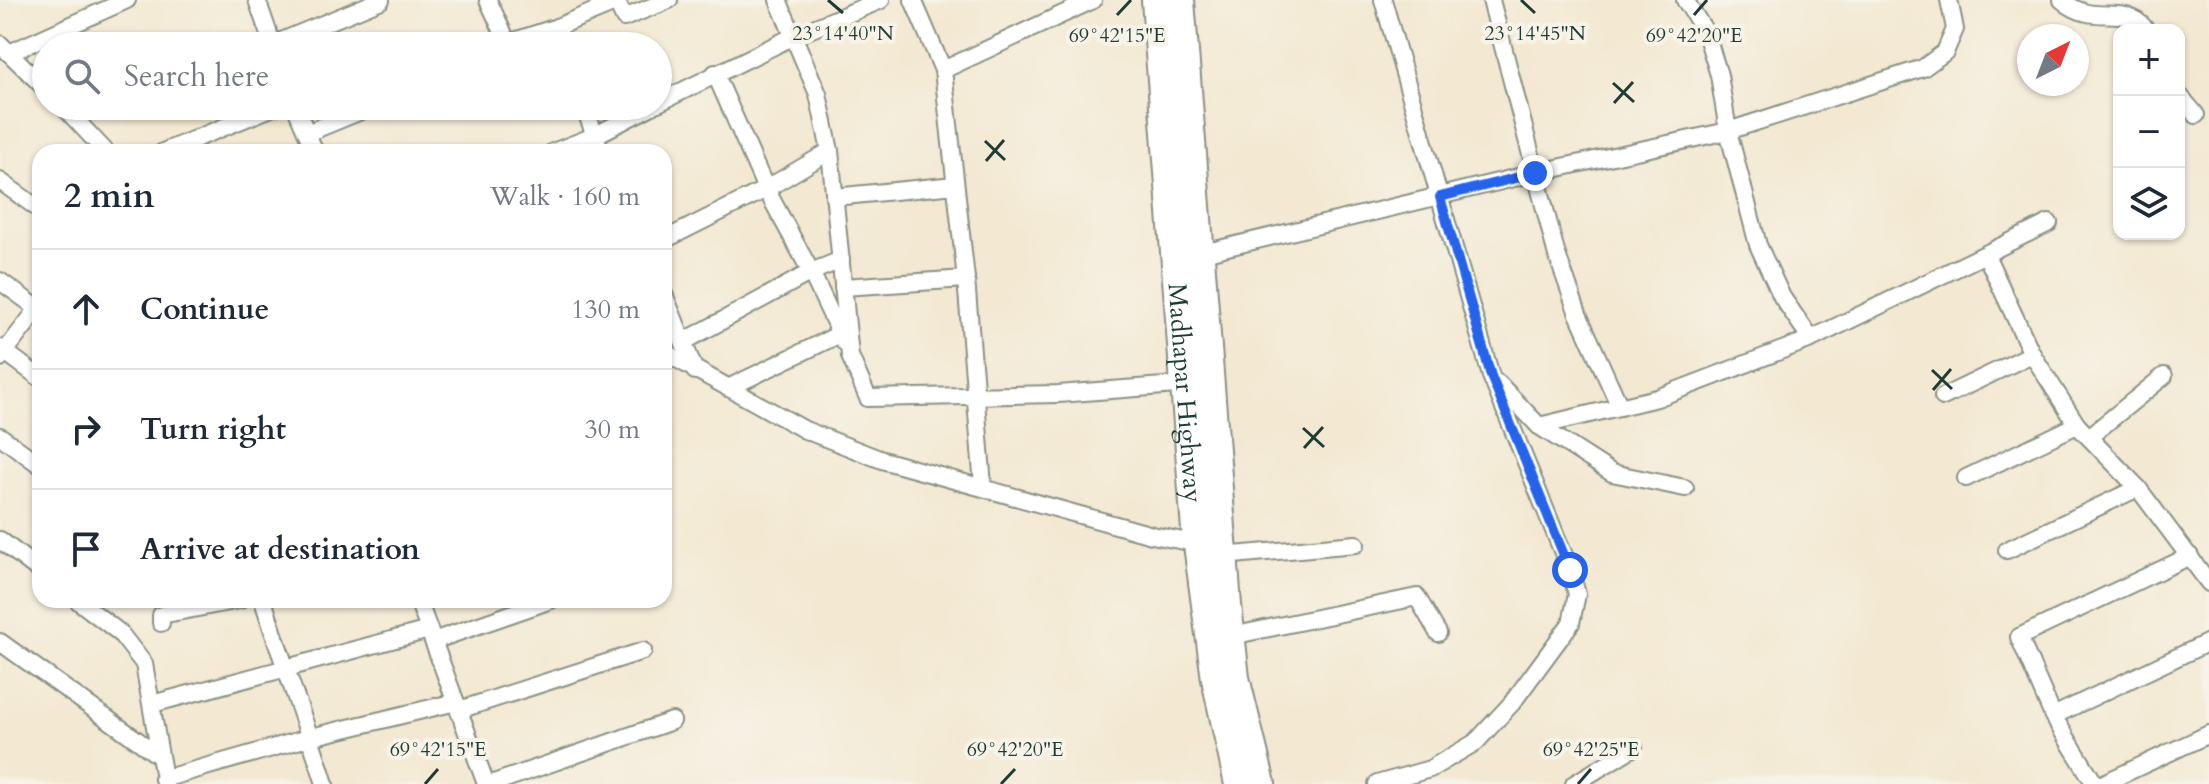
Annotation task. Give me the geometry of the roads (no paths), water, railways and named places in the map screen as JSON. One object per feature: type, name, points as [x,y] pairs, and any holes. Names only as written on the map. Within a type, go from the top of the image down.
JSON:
[{"type":"highway","name":"Madhapar Highway","points":[[1156,0],[1196,530],[1216,679],[1239,784]]},
{"type":"highway","name":"Madhapar Highway","points":[[1180,0],[1227,605],[1235,678],[1261,784]]},
{"type":"street","points":[[47,32],[127,0]]},
{"type":"street","points":[[257,0],[268,32]]},
{"type":"street","points":[[304,32],[381,0]]},
{"type":"street","points":[[541,32],[616,1],[624,18],[669,0]]},
{"type":"street","points":[[778,0],[818,94],[830,151],[850,356]]},
{"type":"street","points":[[672,96],[792,37],[881,0]]},
{"type":"street","points":[[913,0],[943,70],[966,279],[983,486]]},
{"type":"street","points":[[943,70],[1093,0]]},
{"type":"street","points":[[1377,784],[1430,769],[1476,742],[1512,703],[1571,623],[1577,594],[1491,376],[1383,0]]},
{"type":"street","points":[[1491,0],[1556,252],[1578,314],[1620,407]]},
{"type":"street","points":[[1685,0],[1706,33],[1719,75],[1728,131],[1758,245],[1782,297],[1811,339]]},
{"type":"street","points":[[1211,251],[1535,173],[1728,131],[1923,68],[1945,52],[1955,29],[1949,0]]},
{"type":"street","points":[[2062,0],[2072,8],[2085,12],[2118,5],[2130,8],[2139,15],[2143,24]]},
{"type":"street","points":[[495,3],[501,32]]},
{"type":"street","points":[[557,27],[559,32]]},
{"type":"street","points":[[32,38],[4,49],[32,76]]},
{"type":"street","points":[[715,73],[766,189],[811,272],[868,398],[1058,394],[1177,385]]},
{"type":"street","points":[[2180,96],[2196,115]]},
{"type":"street","points":[[76,120],[99,144]]},
{"type":"street","points":[[183,144],[242,120]]},
{"type":"street","points":[[301,120],[312,144]]},
{"type":"street","points":[[307,133],[339,120]]},
{"type":"street","points":[[589,120],[598,144],[632,120]]},
{"type":"street","points":[[672,236],[766,189],[830,151]]},
{"type":"street","points":[[0,181],[32,204]]},
{"type":"street","points":[[834,197],[955,185]]},
{"type":"street","points":[[1539,426],[1657,398],[1811,339],[2049,223]]},
{"type":"street","points":[[1986,255],[2032,354],[2083,431],[2138,488],[2209,583]]},
{"type":"street","points":[[685,341],[811,272],[841,260]]},
{"type":"street","points":[[843,287],[966,279]]},
{"type":"street","points":[[0,281],[32,303]]},
{"type":"street","points":[[672,312],[695,371]]},
{"type":"street","points":[[32,317],[2,353],[32,373]]},
{"type":"street","points":[[728,388],[840,334]]},
{"type":"street","points":[[1943,397],[2032,354]]},
{"type":"street","points":[[672,357],[805,430],[869,455],[1152,535],[1189,542]]},
{"type":"street","points":[[1491,376],[1539,426],[1612,473],[1685,488]]},
{"type":"street","points":[[1966,478],[2083,431],[2164,376]]},
{"type":"street","points":[[0,436],[32,459]]},
{"type":"street","points":[[2007,550],[2138,488]]},
{"type":"street","points":[[0,540],[32,565]]},
{"type":"street","points":[[1233,555],[1356,544]]},
{"type":"street","points":[[2095,784],[2053,716],[2019,637],[2190,556]]},
{"type":"street","points":[[1241,634],[1417,597],[1438,633]]},
{"type":"street","points":[[87,608],[120,633],[144,664],[164,781],[311,737],[457,706],[643,651]]},
{"type":"street","points":[[161,623],[161,615],[198,608]]},
{"type":"street","points":[[265,608],[325,784]]},
{"type":"street","points":[[421,608],[489,784],[672,721]]},
{"type":"street","points":[[152,704],[431,636],[524,608]]},
{"type":"street","points":[[0,642],[158,755]]},
{"type":"street","points":[[2053,716],[2209,642]]},
{"type":"street","points":[[2102,784],[2209,734]]},
{"type":"street","points":[[1574,784],[1634,747]]}]
